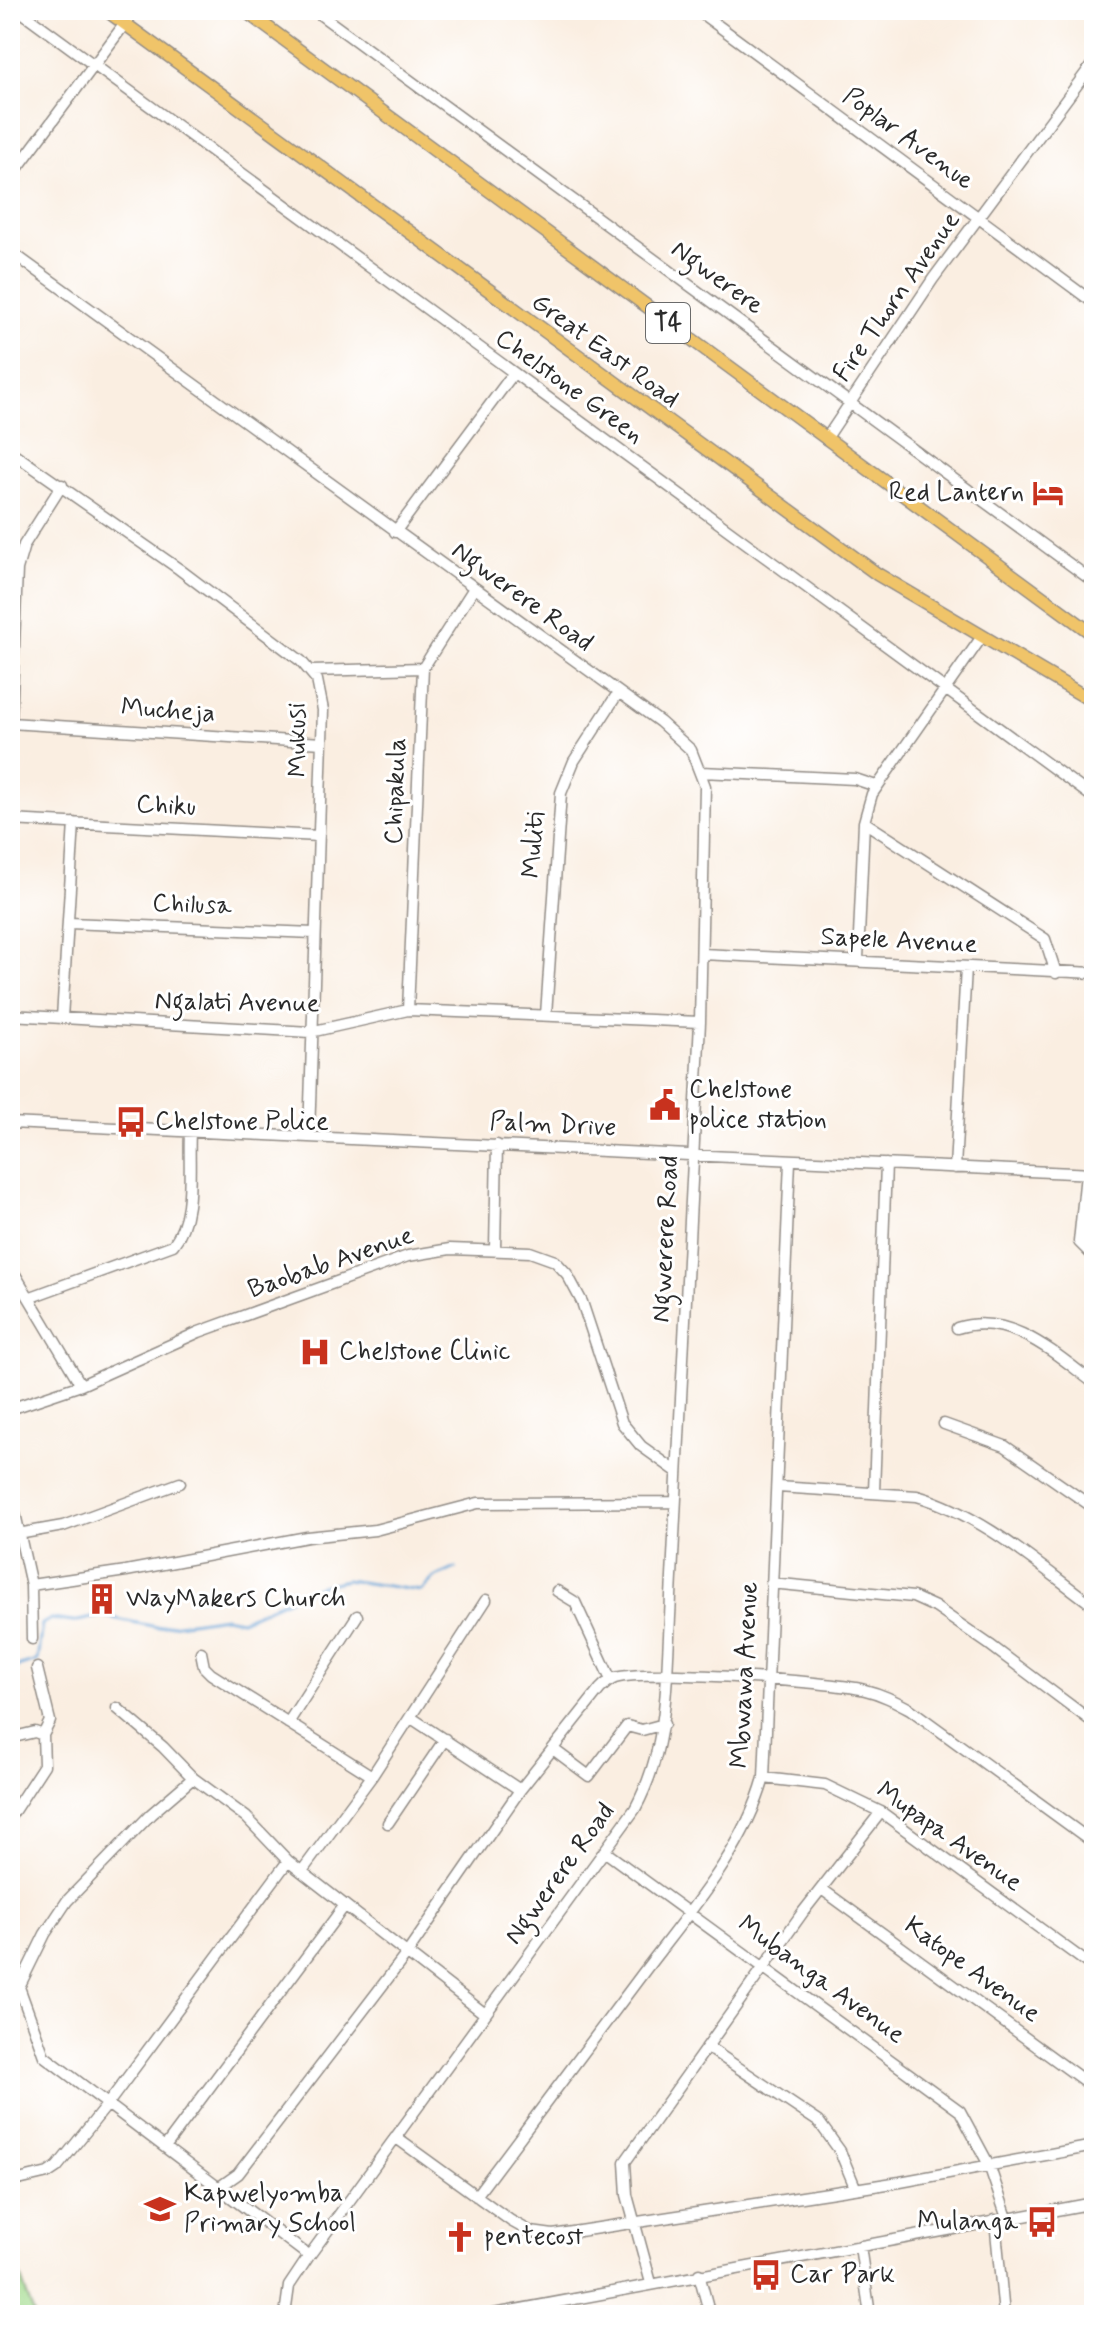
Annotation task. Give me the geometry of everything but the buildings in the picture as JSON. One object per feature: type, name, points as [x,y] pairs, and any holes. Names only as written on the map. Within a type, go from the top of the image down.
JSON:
[{"type":"main road","name":"Great East Road","points":[[106,10],[877,574],[1094,702]]},
{"type":"main road","name":"T4","points":[[244,10],[1094,635]]},
{"type":"street","name":"Chelstone Green","points":[[19,10],[1094,798]]},
{"type":"street","points":[[10,178],[135,10]]},
{"type":"street","name":"Ngwerere","points":[[314,10],[1094,582]]},
{"type":"street","name":"Poplar Avenue","points":[[697,10],[1094,303]]},
{"type":"street","name":"Fire Thorn Avenue","points":[[826,439],[933,279],[1094,62]]},
{"type":"street","name":"Ngwerere Road","points":[[10,251],[681,739],[701,772],[705,786],[700,1022],[667,1676],[664,1724],[647,1787],[604,1851],[309,2256],[289,2286],[285,2315]]},
{"type":"street","points":[[395,532],[513,374]]},
{"type":"street","name":"Mukusi","points":[[10,451],[255,625],[312,671],[323,710],[309,1135]]},
{"type":"street","points":[[10,723],[17,569],[24,545],[62,485]]},
{"type":"street","points":[[312,671],[423,668],[474,588]]},
{"type":"street","points":[[858,959],[864,822],[876,786],[981,638]]},
{"type":"street","name":"Chipakula","points":[[408,1010],[423,668]]},
{"type":"street","name":"Muliti","points":[[546,1015],[561,793],[574,761],[618,693]]},
{"type":"street","name":"Mucheja","points":[[10,723],[322,743]]},
{"type":"street","points":[[701,772],[855,779],[876,786]]},
{"type":"street","name":"Chiku","points":[[10,820],[319,836]]},
{"type":"street","points":[[864,822],[1045,939],[1056,973]]},
{"type":"street","points":[[62,1018],[74,823]]},
{"type":"street","name":"Chilusa","points":[[69,923],[314,933]]},
{"type":"street","name":"Sapele Avenue","points":[[702,954],[858,959],[1094,973]]},
{"type":"street","points":[[955,1168],[966,967]]},
{"type":"street","name":"Ngalati Avenue","points":[[10,1015],[310,1032],[408,1010],[700,1022]]},
{"type":"street","name":"Palm Drive","points":[[10,1123],[1090,1174]]},
{"type":"street","points":[[31,1297],[173,1245],[182,1233],[187,1216],[190,1132]]},
{"type":"street","points":[[495,1249],[497,1145]]},
{"type":"street","name":"Mbwawa Avenue","points":[[476,2196],[689,1912],[745,1832],[764,1778],[790,1161]]},
{"type":"street","points":[[874,1492],[886,1164]]},
{"type":"street","points":[[1090,1174],[1079,1242],[1094,1257]]},
{"type":"street","name":"Baobab Avenue","points":[[10,1409],[81,1385],[199,1332],[408,1256],[450,1249],[495,1249],[544,1256],[567,1274],[582,1302],[622,1423],[641,1446],[676,1471]]},
{"type":"street","points":[[10,1266],[81,1385]]},
{"type":"street","points":[[957,1328],[988,1325],[1022,1333],[1094,1383]]},
{"type":"street","points":[[944,1424],[1005,1446],[1094,1508]]},
{"type":"street","points":[[18,1534],[63,1526],[180,1483]]},
{"type":"street","points":[[778,1487],[917,1496],[965,1516],[1094,1606]]},
{"type":"street","points":[[10,1491],[31,1585],[32,1639]]},
{"type":"street","points":[[31,1585],[140,1569],[307,1537],[375,1530],[466,1505],[675,1502]]},
{"type":"street","points":[[771,1583],[913,1597],[935,1607],[990,1645],[1094,1723]]},
{"type":"street","points":[[557,1591],[575,1602],[611,1680]]},
{"type":"street","points":[[302,1871],[372,1776],[486,1600]]},
{"type":"street","points":[[288,1723],[357,1616]]},
{"type":"street","points":[[201,1652],[211,1674],[372,1776]]},
{"type":"street","points":[[10,1817],[44,1765],[43,1735],[50,1721],[37,1668]]},
{"type":"street","points":[[218,2188],[238,2174],[408,1952],[520,1790],[611,1680],[667,1676],[767,1681],[861,1689],[886,1696],[1094,1843]]},
{"type":"street","points":[[117,1708],[163,1747],[193,1778],[246,1817],[288,1861],[485,2014]]},
{"type":"street","points":[[410,1717],[520,1790]]},
{"type":"street","points":[[553,1749],[589,1776],[627,1726],[642,1730],[664,1724]]},
{"type":"street","points":[[10,1738],[35,1732],[43,1735]]},
{"type":"street","points":[[388,1823],[445,1739]]},
{"type":"street","points":[[193,1778],[151,1814],[67,1901],[15,1988],[44,2056],[309,2256]]},
{"type":"street","name":"Mupapa Avenue","points":[[764,1778],[825,1785],[881,1812],[1094,1968]]},
{"type":"street","points":[[651,2283],[623,2176],[625,2162],[881,1812]]},
{"type":"street","name":"Mubanga Avenue","points":[[604,1851],[946,2099],[970,2124],[989,2165],[1001,2219],[1004,2315]]},
{"type":"street","points":[[10,2182],[53,2171],[107,2105],[288,1861]]},
{"type":"street","name":"Katope Avenue","points":[[823,1890],[1094,2088]]},
{"type":"street","points":[[165,2147],[345,1905]]},
{"type":"street","points":[[709,2048],[819,2122],[840,2151],[855,2187]]},
{"type":"street","points":[[395,2137],[531,2232],[553,2235],[637,2224],[1094,2146]]},
{"type":"street","points":[[235,2200],[238,2174]]},
{"type":"street","points":[[488,2315],[1094,2203]]},
{"type":"street","points":[[860,2246],[870,2315]]},
{"type":"street","points":[[699,2274],[710,2315]]},
{"type":"green space","points":[[10,2247],[34,2315],[10,2315]]},
{"type":"waterway","points":[[10,1669],[37,1661],[42,1624],[51,1619],[73,1622],[102,1616],[157,1627],[224,1617],[241,1620],[317,1587],[346,1580],[421,1591],[434,1578],[456,1568]]},
{"type":"place","name":"Red Lantern","points":[[1048,493]]},
{"type":"place","name":"Chelstone police station","points":[[665,1105]]},
{"type":"place","name":"Chelstone Police","points":[[131,1122]]},
{"type":"place","name":"Chelstone Clinic","points":[[315,1352]]},
{"type":"place","name":"WayMakers Church","points":[[102,1599]]},
{"type":"place","name":"Kapwelyomba Primary School","points":[[160,2209]]},
{"type":"place","name":"Mulanga","points":[[1042,2222]]},
{"type":"place","name":"pentecost","points":[[460,2237]]},
{"type":"place","name":"Car Park","points":[[766,2275]]}]
